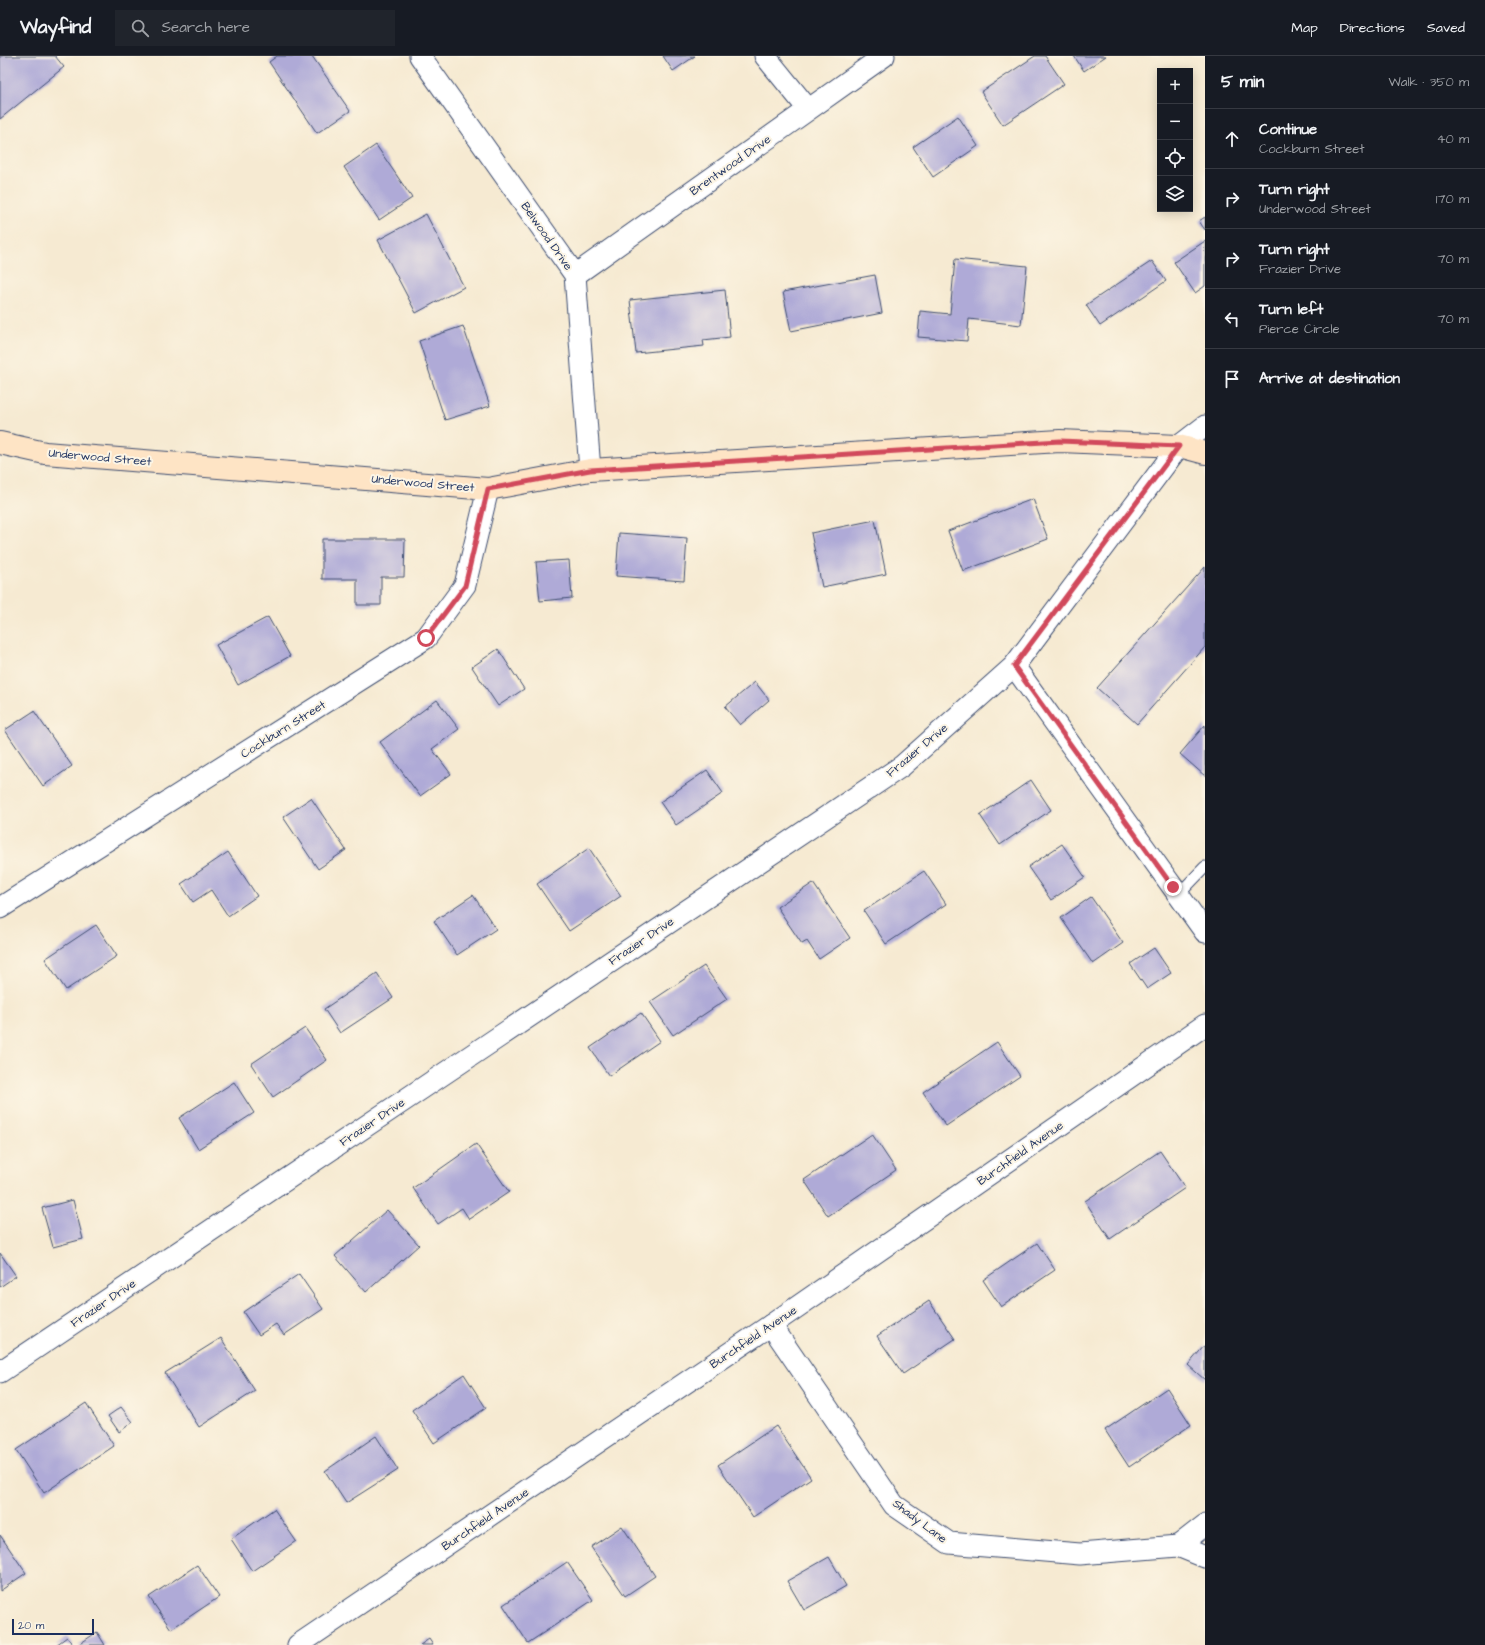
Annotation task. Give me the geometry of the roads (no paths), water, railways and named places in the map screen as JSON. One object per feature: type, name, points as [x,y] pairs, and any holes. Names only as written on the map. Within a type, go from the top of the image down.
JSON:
[{"type":"street","name":"Belwood Drive","points":[[420,56],[575,275],[590,470]]},
{"type":"street","points":[[765,56],[808,109]]},
{"type":"street","name":"Brentwood Drive","points":[[575,275],[884,56]]},
{"type":"street","name":"Frazier Drive","points":[[0,1372],[902,766],[1014,666],[1179,446],[1205,426]]},
{"type":"street","name":"Underwood Street","points":[[0,443],[45,452],[488,489],[590,470],[1060,441],[1179,446],[1205,453]]},
{"type":"street","name":"Cockburn Street","points":[[0,908],[426,638],[465,586],[488,489]]},
{"type":"street","points":[[1014,666],[1205,932]]},
{"type":"street","name":"Burchfield Avenue","points":[[298,1645],[771,1325],[1205,1025]]},
{"type":"street","name":"Shady Lane","points":[[771,1325],[894,1505],[949,1544],[1080,1554],[1178,1546],[1205,1557]]},
{"type":"street","points":[[1178,1546],[1205,1525]]},
{"type":"lane","points":[[1178,895],[1205,867]]}]
